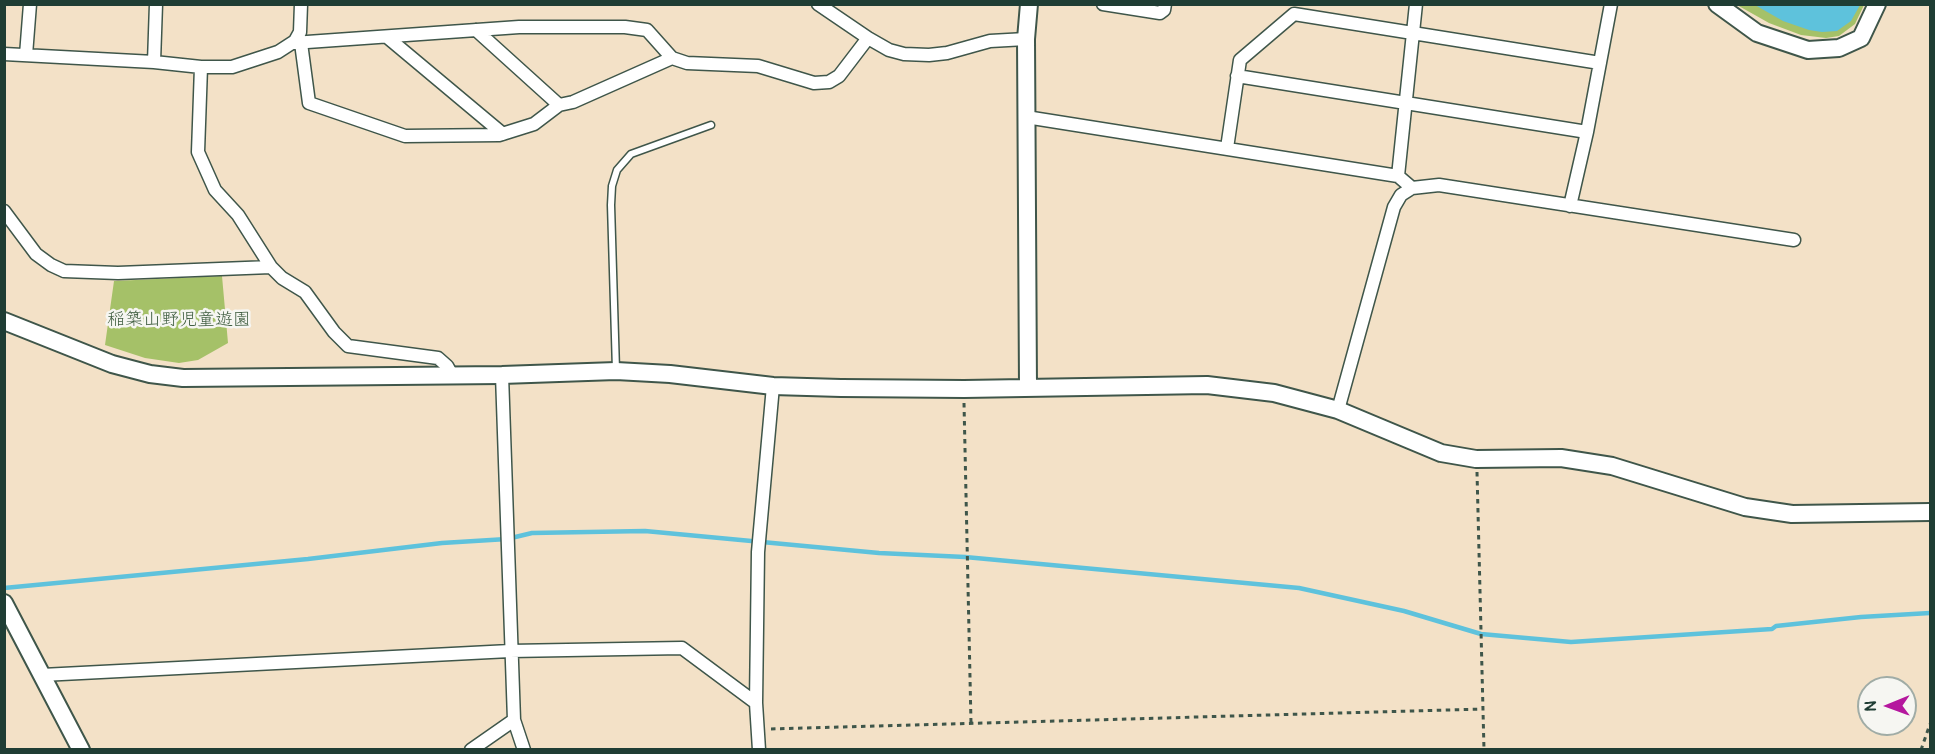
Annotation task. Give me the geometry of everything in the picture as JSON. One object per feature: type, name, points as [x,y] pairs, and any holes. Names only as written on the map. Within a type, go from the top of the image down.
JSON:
[{"type":"street","points":[[26,55],[30,4]]},
{"type":"street","points":[[154,62],[156,4]]},
{"type":"street","points":[[301,4],[300,33],[297,43],[309,104],[405,136],[503,134],[534,124],[559,105],[573,102],[672,58]]},
{"type":"street","points":[[818,4],[868,38],[889,50],[904,54],[929,56],[947,54],[990,41],[1026,39]]},
{"type":"street","points":[[1028,387],[1026,39],[1029,4]]},
{"type":"street","points":[[1103,4],[1160,14],[1165,4]]},
{"type":"street","points":[[1398,176],[1416,4]]},
{"type":"street","points":[[1570,206],[1587,132],[1611,4]]},
{"type":"street","points":[[1718,4],[1757,33],[1808,50],[1839,48],[1861,38],[1877,4]]},
{"type":"street","points":[[1227,148],[1240,60],[1294,14],[1600,63]]},
{"type":"street","points":[[4,54],[232,67],[278,52],[297,43],[519,27],[625,27],[647,30],[672,58],[687,63],[758,66],[814,83],[829,82],[839,76],[868,38]]},
{"type":"street","points":[[476,30],[559,105]]},
{"type":"street","points":[[387,37],[503,134]]},
{"type":"street","points":[[201,67],[198,152],[215,190],[238,215],[270,267],[305,292],[334,332],[348,346],[438,358],[447,366],[452,375]]},
{"type":"street","points":[[1237,76],[1406,101],[1587,132]]},
{"type":"street","points":[[1026,117],[1398,176],[1412,188]]},
{"type":"street","points":[[1338,410],[1394,207],[1401,195],[1412,188],[1439,185],[1794,240]]},
{"type":"street","points":[[4,211],[36,254],[51,265],[64,270],[118,273],[270,267]]},
{"type":"street","points":[[4,321],[112,364],[183,378],[502,375],[616,371],[670,374],[773,386],[964,389],[1207,385],[1274,393],[1338,410],[1441,453],[1476,459],[1561,458],[1612,466],[1745,507],[1792,514],[1930,512]]},
{"type":"street","points":[[502,375],[514,720],[524,750]]},
{"type":"street","points":[[759,750],[756,703],[758,552],[773,386]]},
{"type":"street","points":[[4,603],[81,750]]},
{"type":"street","points":[[42,675],[510,651],[682,648],[756,703]]},
{"type":"street","points":[[471,750],[514,720]]},
{"type":"lane","points":[[616,371],[611,205],[612,186],[617,170],[631,154],[711,125]]},
{"type":"path","points":[[964,389],[971,724]]},
{"type":"path","points":[[1476,459],[1484,750]]},
{"type":"path","points":[[758,729],[1483,710]]},
{"type":"path","points":[[1921,750],[1930,724]]},
{"type":"green space","points":[[1737,5],[1864,5],[1855,24],[1839,36],[1826,38],[1801,35],[1769,23]]},
{"type":"green space","name":"稲築山野児童遊園","points":[[222,276],[228,343],[198,360],[179,363],[145,358],[105,345],[114,281]]},
{"type":"water","points":[[1755,5],[1860,5],[1851,21],[1837,31],[1822,32],[1783,21]]},
{"type":"waterway","points":[[4,588],[308,559],[442,543],[507,539],[532,533],[645,531],[879,553],[965,557],[1299,588],[1404,611],[1481,634],[1571,642],[1772,629],[1776,626],[1861,617],[1930,613]]}]
